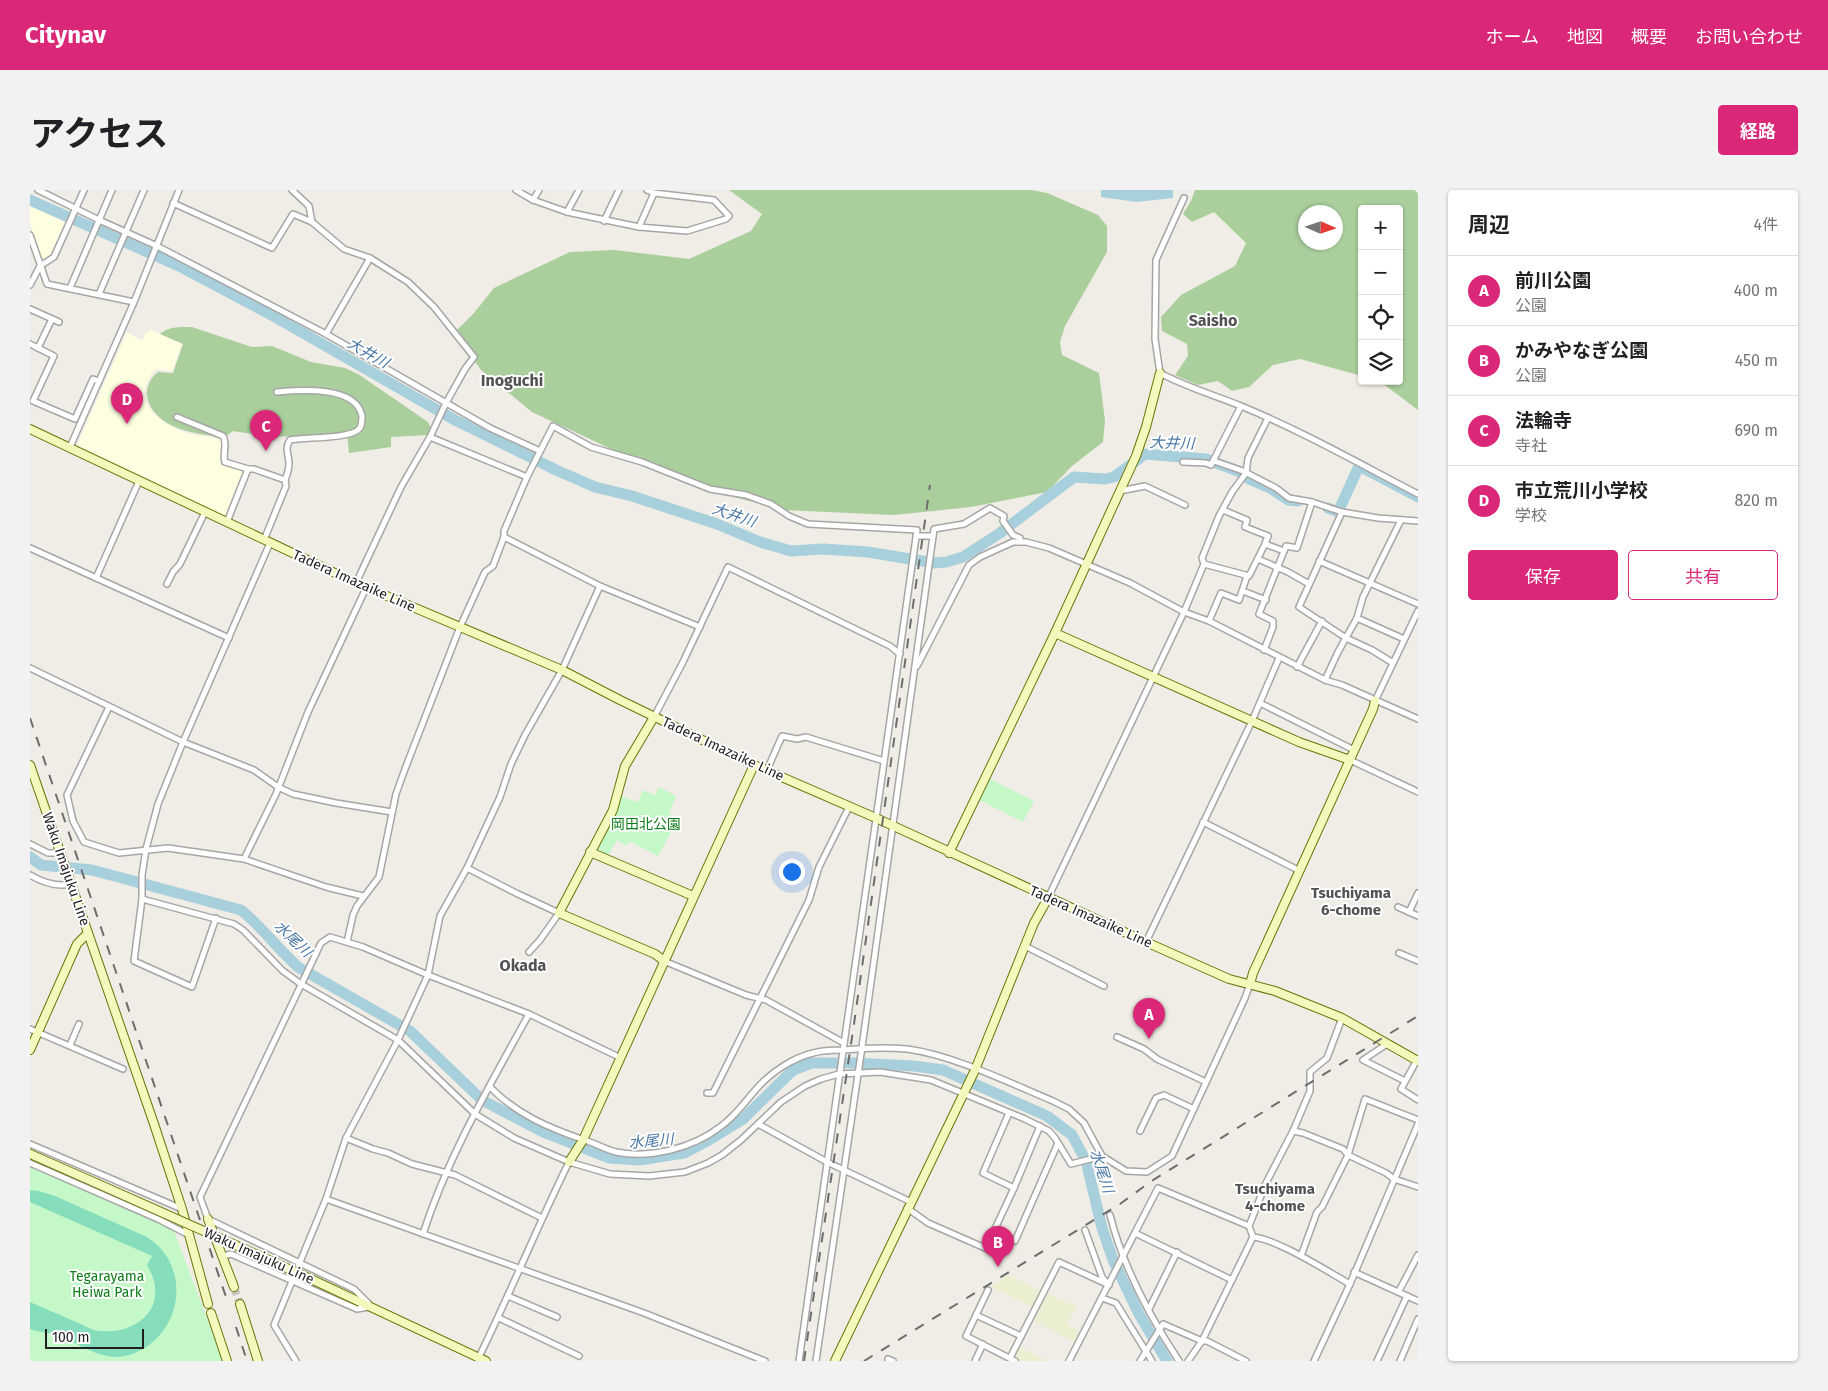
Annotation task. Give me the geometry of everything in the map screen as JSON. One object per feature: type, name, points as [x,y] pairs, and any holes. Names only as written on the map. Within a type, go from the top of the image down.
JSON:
[{"type":"street","points":[[38,190],[50,192],[76,209],[157,246],[326,334],[490,428],[540,451]]},
{"type":"street","points":[[30,285],[40,266],[54,258],[84,190]]},
{"type":"street","points":[[70,288],[112,190]]},
{"type":"street","points":[[99,294],[144,190]]},
{"type":"street","points":[[70,447],[134,302],[179,190]]},
{"type":"street","points":[[292,190],[309,206],[312,222]]},
{"type":"street","points":[[516,190],[533,200],[567,212],[639,227],[687,231],[726,220],[729,216],[714,200],[654,194],[647,190]]},
{"type":"street","points":[[533,200],[538,190]]},
{"type":"street","points":[[567,212],[579,190]]},
{"type":"street","points":[[604,221],[619,190]]},
{"type":"street","points":[[639,227],[654,194]]},
{"type":"street","points":[[949,853],[1055,633],[1136,456],[1146,427],[1160,373],[1155,339],[1156,260],[1184,198]]},
{"type":"street","points":[[173,203],[272,248],[293,214],[312,222],[344,249],[370,258],[408,282],[434,307],[474,357],[465,369],[438,418],[430,437],[401,487],[356,583]]},
{"type":"street","points":[[30,235],[47,284],[134,302]]},
{"type":"street","points":[[326,334],[370,258]]},
{"type":"street","points":[[30,310],[60,322]]},
{"type":"street","points":[[38,348],[52,319]]},
{"type":"street","points":[[30,344],[54,356],[33,401],[75,419],[93,379],[99,381]]},
{"type":"street","points":[[1160,373],[1179,383],[1268,418],[1418,494]]},
{"type":"street","points":[[216,918],[192,987],[134,961],[142,900],[142,875],[146,849],[158,804],[229,638],[267,542],[286,486],[285,480],[289,462],[286,454],[286,445],[290,440],[356,432],[362,425],[360,411],[355,404],[338,393],[309,391],[277,392]]},
{"type":"street","points":[[1183,462],[1206,462],[1211,465],[1241,406]]},
{"type":"street","points":[[176,417],[223,436],[225,439],[225,462],[254,469],[285,480]]},
{"type":"street","points":[[835,1361],[975,1070],[1034,923],[1048,898],[1184,612],[1204,564],[1202,558],[1219,516],[1232,492],[1246,473],[1248,458],[1268,418]]},
{"type":"street","points":[[347,942],[353,915],[363,896],[378,877],[396,794],[460,627],[485,572],[492,566],[504,537],[504,531],[527,477],[553,426],[591,447],[642,462],[710,489],[746,495],[771,504],[789,516],[808,524],[916,530],[799,1361]]},
{"type":"street","name":"Tadera Imazaike Line","points":[[30,429],[366,588],[562,670],[754,765],[876,818],[892,827],[1146,942],[1229,979],[1288,996],[1342,1018],[1418,1061]]},
{"type":"street","points":[[430,437],[527,477]]},
{"type":"street","points":[[1214,461],[1246,473],[1276,488],[1289,498],[1312,502],[1342,512],[1378,518],[1418,521]]},
{"type":"street","points":[[227,522],[248,469]]},
{"type":"street","points":[[96,578],[139,480]]},
{"type":"street","points":[[1120,491],[1145,486],[1185,505]]},
{"type":"street","points":[[1264,650],[1274,628],[1273,621],[1259,614],[1286,546],[1297,548],[1312,502]]},
{"type":"street","points":[[816,1361],[862,1048],[934,528],[964,524],[990,508],[1004,516],[1003,521],[1013,535],[1020,538],[1020,542]]},
{"type":"street","points":[[1209,621],[1221,593],[1239,600],[1247,576],[1249,576],[1258,559],[1268,536],[1245,527],[1247,520],[1223,510]]},
{"type":"street","points":[[167,584],[173,572],[180,564],[205,512]]},
{"type":"street","points":[[1342,512],[1299,607],[1346,638],[1378,653],[1392,663]]},
{"type":"street","points":[[1325,680],[1357,618],[1363,597],[1401,520]]},
{"type":"street","points":[[916,536],[933,536]]},
{"type":"street","points":[[504,537],[600,586],[700,627]]},
{"type":"street","points":[[915,671],[970,565],[980,556],[1013,542],[1020,542],[1049,548],[1086,563],[1130,583],[1184,612],[1209,621],[1297,667],[1325,680],[1342,685],[1418,720]]},
{"type":"street","points":[[1265,544],[1284,551]]},
{"type":"street","points":[[30,548],[229,638]]},
{"type":"street","points":[[1258,559],[1278,567],[1309,584]]},
{"type":"street","points":[[1319,561],[1418,604]]},
{"type":"street","points":[[1204,564],[1247,576]]},
{"type":"street","points":[[528,952],[540,940],[559,912],[613,810],[625,766],[654,717],[728,567],[890,646],[900,654]]},
{"type":"street","points":[[296,1361],[274,1325],[326,1199],[346,1138],[398,1040],[428,975],[440,916],[467,868],[500,797],[511,764],[562,670],[600,586]]},
{"type":"street","points":[[244,859],[278,787],[308,712],[366,588]]},
{"type":"street","points":[[1243,591],[1266,600]]},
{"type":"street","points":[[490,1086],[501,1099],[527,1116],[558,1131],[616,1152],[653,1153],[691,1143],[719,1128],[736,1113],[760,1085],[778,1069],[796,1058],[844,1046],[917,1051],[936,1055],[1068,1109],[1084,1122],[1102,1156],[1126,1171],[1147,1172],[1172,1156],[1245,998],[1253,973],[1373,709],[1375,700],[1418,611]]},
{"type":"street","points":[[1357,618],[1404,639]]},
{"type":"street","points":[[1297,667],[1322,621]]},
{"type":"street","points":[[1055,633],[1299,742],[1350,760],[1418,792]]},
{"type":"street","points":[[1146,942],[1252,721],[1279,658]]},
{"type":"street","points":[[30,668],[183,742],[254,770],[278,787],[302,796],[392,812]]},
{"type":"street","points":[[1260,703],[1354,750]]},
{"type":"street","points":[[109,707],[67,795],[73,821],[84,842],[120,853],[168,848],[244,859],[326,887],[363,896]]},
{"type":"street","points":[[767,770],[782,736],[797,739],[806,737],[884,761]]},
{"type":"street","name":"Waku Imajuku Line","points":[[30,765],[32,779],[88,933],[77,944],[30,1050]]},
{"type":"street","points":[[481,1360],[542,1218],[569,1162],[584,1140],[754,765]]},
{"type":"street","points":[[707,1093],[713,1093],[809,900],[820,867],[849,807]]},
{"type":"street","points":[[1203,822],[1300,870]]},
{"type":"street","points":[[30,844],[48,853],[60,853]]},
{"type":"street","points":[[590,852],[693,896]]},
{"type":"street","points":[[467,868],[518,894],[655,954],[664,961],[766,1000],[844,1046]]},
{"type":"street","points":[[30,875],[43,882],[64,886],[70,884]]},
{"type":"street","points":[[1409,912],[1418,893]]},
{"type":"street","points":[[142,900],[234,924],[243,930],[283,971],[301,984],[398,1040],[475,1114],[514,1138],[569,1162],[610,1174],[649,1176],[685,1172],[722,1155],[781,1102],[805,1086],[840,1074],[880,1072],[931,1080],[1040,1126],[1049,1131],[1058,1142],[1071,1164],[1102,1156]]},
{"type":"street","points":[[1398,907],[1418,916]]},
{"type":"street","points":[[88,933],[182,1209],[208,1304]]},
{"type":"street","points":[[234,1287],[200,1197],[321,943],[330,937],[363,946],[428,975],[530,1014],[621,1058]]},
{"type":"street","points":[[1025,946],[1104,986]]},
{"type":"street","points":[[1399,953],[1418,962]]},
{"type":"street","points":[[423,1234],[435,1196],[475,1114],[530,1014]]},
{"type":"street","points":[[1188,1361],[1202,1341],[1253,1237],[1249,1226],[1266,1183],[1293,1131],[1310,1091],[1310,1072],[1327,1058],[1342,1018]]},
{"type":"street","points":[[70,1045],[79,1024]]},
{"type":"street","points":[[30,1029],[123,1069]]},
{"type":"street","points":[[1117,1037],[1206,1082]]},
{"type":"street","points":[[1387,1044],[1363,1060],[1405,1081]]},
{"type":"street","points":[[1418,1061],[1401,1089],[1418,1100]]},
{"type":"street","points":[[1140,1131],[1156,1098],[1164,1095],[1194,1109]]},
{"type":"street","points":[[1301,1256],[1317,1212],[1322,1207],[1348,1155],[1365,1099],[1418,1120]]},
{"type":"street","points":[[1009,1113],[983,1173],[1014,1188]]},
{"type":"street","points":[[758,1124],[909,1205],[928,1223],[1001,1256]]},
{"type":"street","points":[[1314,1361],[1350,1284],[1418,1124]]},
{"type":"street","points":[[986,1248],[1040,1126]]},
{"type":"street","points":[[1293,1131],[1303,1133],[1343,1149],[1348,1155],[1386,1173],[1394,1179],[1418,1188]]},
{"type":"street","points":[[346,1138],[412,1164],[447,1172],[542,1218]]},
{"type":"street","points":[[1015,1241],[1058,1142]]},
{"type":"street","points":[[30,1144],[182,1209]]},
{"type":"street","name":"Waku Imajuku Line","points":[[30,1154],[298,1273],[481,1360]]},
{"type":"street","points":[[30,1163],[158,1219],[189,1235]]},
{"type":"street","points":[[1069,1361],[1158,1188],[1249,1226]]},
{"type":"street","points":[[326,1199],[644,1313],[765,1361]]},
{"type":"street","points":[[1110,1215],[1123,1257],[1159,1329],[1179,1361]]},
{"type":"street","points":[[208,1219],[354,1289],[372,1307]]},
{"type":"street","points":[[1085,1230],[1102,1277],[1109,1285]]},
{"type":"street","points":[[1135,1233],[1232,1280]]},
{"type":"street","points":[[1253,1237],[1260,1238],[1301,1256],[1350,1284]]},
{"type":"street","points":[[1149,1309],[1177,1252]]},
{"type":"street","points":[[223,1256],[231,1254],[357,1309],[372,1307]]},
{"type":"street","points":[[1399,1291],[1418,1254]]},
{"type":"street","points":[[988,1290],[966,1336],[1013,1360],[1022,1336],[1059,1262],[1109,1285]]},
{"type":"street","points":[[1354,1272],[1418,1301]]},
{"type":"street","points":[[508,1296],[557,1317]]},
{"type":"street","points":[[1377,1361],[1407,1296]]},
{"type":"street","points":[[1102,1298],[1116,1303],[1152,1361]]},
{"type":"street","points":[[240,1304],[258,1361]]},
{"type":"street","points":[[211,1313],[227,1361]]},
{"type":"street","points":[[976,1315],[1022,1336]]},
{"type":"street","points":[[499,1318],[579,1356]]},
{"type":"street","points":[[1400,1361],[1418,1319]]},
{"type":"street","points":[[1140,1361],[1163,1324],[1202,1341],[1207,1341],[1246,1361]]},
{"type":"street","points":[[975,1361],[983,1344]]},
{"type":"shaded area","points":[[30,206],[67,223],[54,254],[42,261],[30,223]]},
{"type":"shaded area","points":[[151,330],[182,344],[172,371],[156,369],[150,376],[144,391],[146,402],[151,411],[165,423],[181,431],[223,439],[220,465],[241,469],[243,474],[226,518],[77,445],[127,332],[142,341],[146,333]]},
{"type":"shaded area","points":[[1008,1275],[1042,1291],[1033,1308],[991,1287]]},
{"type":"shaded area","points":[[1047,1293],[1077,1306],[1067,1324],[1080,1331],[1075,1342],[1034,1321]]},
{"type":"shaded area","points":[[1019,1347],[1048,1361],[1021,1361],[1016,1359],[1015,1355]]},
{"type":"green space","points":[[729,190],[1031,190],[1047,193],[1098,215],[1107,226],[1107,252],[1065,326],[1060,342],[1062,355],[1099,373],[1105,421],[1103,442],[1072,466],[1047,492],[971,507],[894,515],[783,510],[686,484],[532,412],[481,370],[454,333],[474,313],[494,288],[570,252],[615,250],[689,259],[751,231],[762,214]]},
{"type":"green space","points":[[1195,190],[1418,190],[1418,410],[1385,385],[1403,385],[1403,205],[1358,205],[1358,375],[1300,359],[1273,365],[1249,387],[1232,391],[1218,381],[1198,385],[1175,375],[1188,356],[1187,344],[1162,331],[1161,317],[1181,295],[1235,266],[1246,243],[1214,212],[1192,222],[1183,214]]},
{"type":"green space","points":[[192,327],[252,347],[272,346],[311,362],[345,368],[358,374],[428,422],[430,426],[429,435],[391,437],[391,447],[349,453],[347,432],[301,437],[266,436],[233,431],[225,437],[190,432],[167,423],[151,407],[147,396],[147,389],[151,379],[158,372],[173,373],[183,344],[160,334],[171,328]]},
{"type":"green space","points":[[990,779],[1034,801],[1023,822],[979,800]]},
{"type":"green space","name":"岡田北公園","points":[[659,787],[676,796],[669,814],[678,819],[658,856],[629,841],[627,846],[617,840],[608,856],[600,852],[597,845],[620,796],[638,802],[643,790],[655,795]]},
{"type":"green space","name":"Tegarayama Heiwa Park","points":[[30,1167],[174,1231],[223,1361],[30,1361]]},
{"type":"green space","points":[[30,1190],[55,1196],[147,1237],[161,1249],[170,1263],[175,1279],[176,1295],[173,1311],[166,1326],[155,1340],[135,1353],[116,1357],[92,1351],[60,1336],[30,1329],[30,1302],[94,1330],[115,1331],[123,1329],[136,1324],[147,1315],[153,1304],[155,1292],[154,1281],[147,1265],[152,1256],[30,1202]]},
{"type":"water","points":[[1101,190],[1173,190],[1173,198],[1136,202],[1101,197]]},
{"type":"waterway","name":"大井川","points":[[30,200],[179,266],[277,318],[453,419],[556,470],[595,487],[632,496],[717,524],[760,542],[791,551],[823,549],[868,552],[934,563],[946,562],[963,557],[1000,533],[1074,477],[1105,479],[1114,477],[1145,454],[1206,459],[1243,473],[1249,479],[1270,488],[1288,500],[1298,501]]},
{"type":"waterway","name":"大井川","points":[[1328,508],[1338,512],[1359,466],[1418,497]]},
{"type":"waterway","name":"水尾川","points":[[30,857],[41,865],[92,870],[241,910],[298,967],[410,1031],[482,1100],[543,1132],[609,1158],[639,1160],[684,1153],[743,1119],[793,1070],[812,1063],[914,1066],[943,1070],[1047,1116],[1072,1135],[1086,1161],[1102,1228],[1113,1260],[1139,1314],[1167,1361]]},
{"type":"tunnel","points":[[234,1287],[240,1304]]},
{"type":"railway","points":[[804,1361],[854,1024],[930,485]]},
{"type":"railway","points":[[30,718],[226,1297]]},
{"type":"railway","points":[[864,1361],[1120,1204],[1150,1182],[1418,1016]]},
{"type":"railway","points":[[236,1327],[247,1361]]},
{"type":"place","name":"市立荒川小学校","points":[[127,424]]},
{"type":"place","name":"法輪寺","points":[[266,451]]},
{"type":"place","name":"前川公園","points":[[1149,1039]]},
{"type":"place","name":"かみやなぎ公園","points":[[998,1267]]},
{"type":"district","name":"Saisho","points":[[1213,320]]},
{"type":"district","name":"Inoguchi","points":[[512,380]]},
{"type":"district","name":"Tsuchiyama 6-chome","points":[[1351,902]]},
{"type":"district","name":"Okada","points":[[523,965]]},
{"type":"district","name":"Tsuchiyama 4-chome","points":[[1275,1198]]}]
